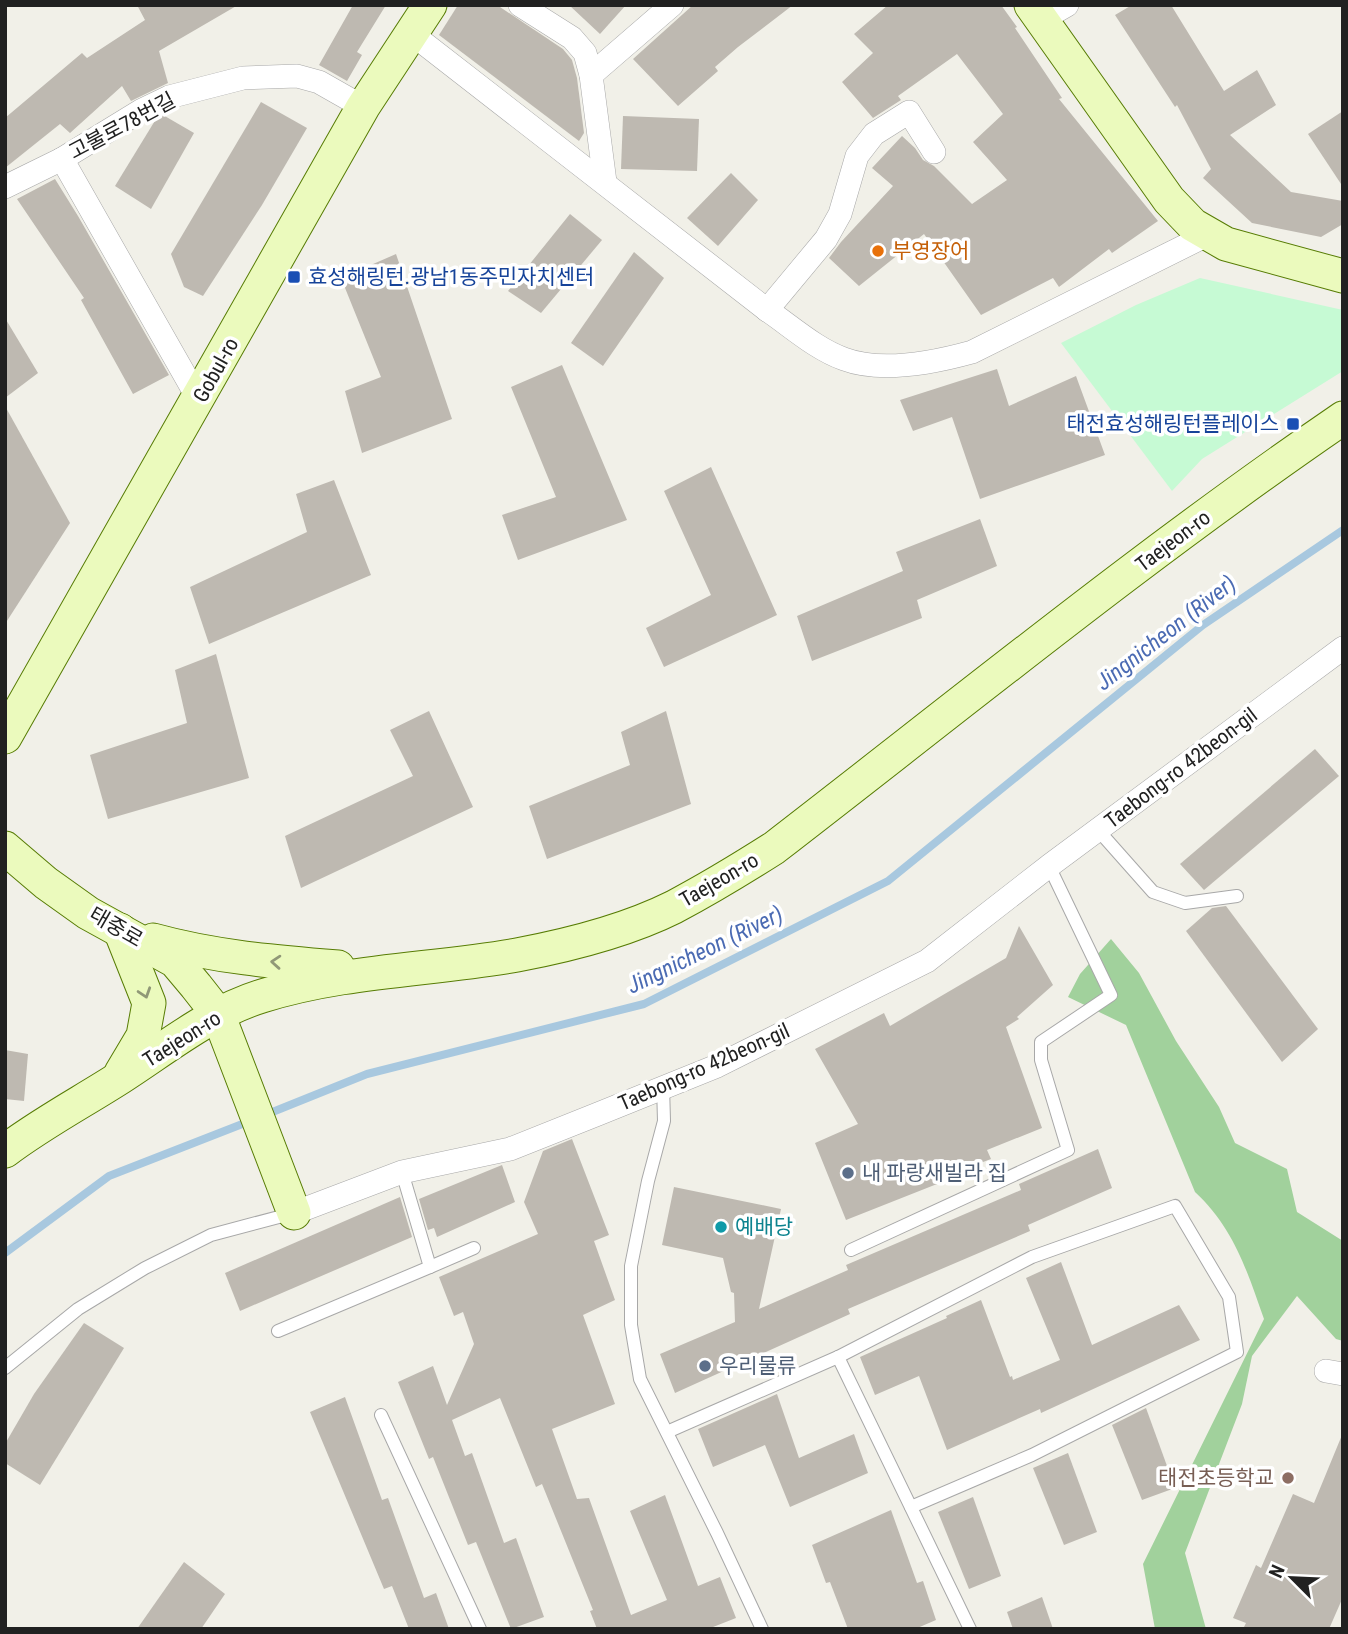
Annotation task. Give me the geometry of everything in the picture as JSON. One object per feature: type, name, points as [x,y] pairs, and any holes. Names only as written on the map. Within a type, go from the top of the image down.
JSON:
[{"type":"street","name":"Gobul-ro","points":[[5,737],[199,400],[363,107],[430,5]]},
{"type":"street","points":[[520,5],[572,38],[585,53],[591,75],[605,182]]},
{"type":"street","points":[[591,75],[672,5]]},
{"type":"street","points":[[1046,10],[1169,200],[1193,225],[1226,244],[1336,267]]},
{"type":"street","points":[[412,34],[767,310],[823,349],[846,360],[908,365],[972,352],[1209,234]]},
{"type":"street","name":"고불로78번길","points":[[5,187],[62,159],[142,110],[169,97],[243,78],[297,76],[318,82],[363,107]]},
{"type":"street","points":[[767,310],[826,239],[840,214],[857,156],[874,134],[909,112],[934,152]]},
{"type":"street","points":[[62,159],[199,400]]},
{"type":"street","name":"Taejeon-ro","points":[[5,1152],[36,1128],[218,1014],[260,997],[307,984],[467,963],[565,945],[671,908],[721,882],[774,848],[1176,538],[1265,471],[1343,418]]},
{"type":"street","name":"Taebong-ro 42beon-gil","points":[[294,1213],[402,1172],[510,1149],[717,1066],[927,961],[1049,866],[1343,648]]},
{"type":"street","name":"태중로","points":[[5,848],[46,883],[78,905],[175,961],[218,1014],[294,1213]]},
{"type":"street","points":[[120,930],[181,948],[258,961],[393,971]]},
{"type":"street","points":[[117,1079],[143,1036],[149,1003],[120,930]]},
{"type":"lane","points":[[1098,830],[1153,892],[1185,903],[1237,896]]},
{"type":"lane","points":[[851,1250],[1068,1150],[1041,1060],[1041,1042],[1111,995],[1049,866]]},
{"type":"lane","points":[[663,1086],[664,1121],[648,1181],[631,1266],[631,1325],[640,1379],[762,1629]]},
{"type":"lane","points":[[402,1172],[430,1267]]},
{"type":"lane","points":[[667,1432],[838,1357],[1032,1257],[1175,1206],[1229,1297],[1237,1352],[1031,1455],[911,1507]]},
{"type":"lane","name":"Taebong-ro 42beon-gil","points":[[5,1368],[78,1309],[145,1268],[211,1235],[294,1213]]},
{"type":"lane","points":[[278,1331],[474,1248]]},
{"type":"lane","points":[[838,1357],[970,1629]]},
{"type":"lane","points":[[381,1415],[480,1629]]},
{"type":"green space","points":[[1200,278],[1343,310],[1343,371],[1202,459],[1172,491],[1061,343],[1136,305]]},
{"type":"green space","points":[[1111,939],[1139,973],[1176,1041],[1219,1107],[1235,1143],[1287,1169],[1297,1212],[1343,1241],[1343,1341],[1336,1339],[1297,1296],[1252,1356],[1242,1404],[1185,1553],[1206,1629],[1155,1629],[1143,1564],[1264,1319],[1238,1251],[1220,1220],[1195,1192],[1126,1025],[1068,997],[1080,974]]},
{"type":"building","points":[[137,5],[238,5],[159,51],[168,83],[131,101],[122,86],[70,133],[60,124],[5,168],[5,118],[82,53],[87,58],[145,20]]},
{"type":"building","points":[[353,5],[386,5],[357,52],[362,55],[347,81],[319,65]]},
{"type":"building","points":[[458,5],[497,5],[563,49],[572,60],[577,78],[584,133],[579,141],[439,35]]},
{"type":"building","points":[[569,5],[626,5],[600,34]]},
{"type":"building","points":[[693,5],[793,5],[715,67],[718,71],[678,106],[633,59]]},
{"type":"building","points":[[888,5],[1001,5],[1062,98],[1059,99],[1158,221],[1112,253],[1109,249],[1059,287],[1053,278],[981,315],[924,234],[859,286],[829,258],[893,186],[872,168],[902,136],[923,160],[934,166],[972,204],[1007,180],[973,142],[1003,114],[957,54],[898,96],[901,100],[873,118],[842,82],[873,53],[854,34]]},
{"type":"building","points":[[1132,5],[1171,5],[1224,91],[1257,70],[1276,105],[1230,135],[1291,192],[1343,201],[1343,224],[1321,237],[1252,223],[1203,178],[1211,169],[1177,105],[1175,107],[1115,15]]},
{"type":"building","points":[[261,102],[307,128],[262,205],[203,296],[184,287],[171,254]]},
{"type":"building","points":[[1343,111],[1343,187],[1308,134]]},
{"type":"building","points":[[163,115],[194,133],[151,209],[115,186],[156,119]]},
{"type":"building","points":[[623,116],[699,119],[697,171],[621,169]]},
{"type":"building","points":[[731,173],[758,200],[718,246],[687,218]]},
{"type":"building","points":[[55,179],[169,375],[133,394],[81,300],[84,298],[17,199]]},
{"type":"building","points":[[570,214],[602,240],[541,313],[508,291]]},
{"type":"building","points":[[634,252],[664,278],[603,366],[571,343]]},
{"type":"building","points":[[396,254],[452,419],[362,453],[345,391],[381,377],[341,278]]},
{"type":"building","points":[[5,318],[38,373],[5,398]]},
{"type":"building","points":[[562,365],[627,520],[518,560],[502,515],[556,497],[511,387]]},
{"type":"building","points":[[997,369],[1009,406],[1076,376],[1105,455],[980,499],[952,417],[913,431],[900,400]]},
{"type":"building","points":[[5,406],[70,523],[5,624]]},
{"type":"building","points":[[711,467],[777,615],[664,667],[646,628],[711,595],[664,491]]},
{"type":"building","points":[[334,480],[371,575],[209,644],[190,587],[307,532],[296,494]]},
{"type":"building","points":[[980,519],[997,566],[917,600],[922,618],[812,661],[797,616],[903,571],[896,552]]},
{"type":"building","points":[[216,654],[249,778],[108,819],[90,755],[187,723],[175,670]]},
{"type":"building","points":[[429,711],[473,807],[301,888],[285,836],[413,776],[390,730]]},
{"type":"building","points":[[666,711],[691,804],[547,859],[529,806],[630,765],[621,732]]},
{"type":"building","points":[[1315,749],[1339,776],[1204,890],[1180,864]]},
{"type":"building","points":[[1226,906],[1318,1029],[1282,1062],[1186,931],[1212,908]]},
{"type":"building","points":[[1019,926],[1053,985],[1017,1017],[1019,1019],[1006,1027],[1042,1128],[987,1150],[991,1159],[935,1180],[937,1184],[846,1220],[815,1143],[858,1124],[815,1049],[884,1013],[890,1026],[1006,958]]},
{"type":"building","points":[[5,1050],[28,1054],[24,1101],[5,1099]]},
{"type":"building","points":[[572,1139],[609,1235],[594,1241],[615,1300],[583,1315],[615,1404],[552,1429],[577,1499],[589,1498],[631,1615],[667,1600],[630,1511],[665,1495],[698,1586],[720,1577],[736,1618],[708,1629],[597,1629],[590,1611],[593,1610],[542,1484],[536,1487],[500,1398],[452,1420],[465,1456],[472,1453],[504,1543],[516,1538],[544,1617],[511,1629],[476,1542],[468,1545],[433,1457],[429,1459],[398,1382],[433,1366],[447,1405],[474,1344],[463,1312],[454,1316],[439,1277],[538,1234],[524,1202],[543,1151]]},
{"type":"building","points":[[1098,1149],[1112,1188],[1028,1225],[1030,1231],[848,1309],[850,1314],[675,1393],[660,1354],[735,1322],[734,1293],[731,1292],[723,1258],[662,1245],[674,1187],[781,1209],[759,1309],[848,1270],[846,1265],[1021,1190],[1019,1184]]},
{"type":"building","points":[[502,1165],[515,1202],[437,1237],[434,1228],[428,1230],[419,1199]]},
{"type":"building","points":[[400,1197],[412,1237],[240,1311],[225,1273]]},
{"type":"building","points":[[1061,1262],[1092,1345],[1179,1305],[1200,1340],[1041,1413],[1040,1409],[947,1450],[919,1376],[875,1395],[860,1357],[981,1300],[1013,1380],[1060,1360],[1026,1278]]},
{"type":"building","points":[[84,1323],[124,1348],[40,1485],[5,1463],[5,1444],[34,1394]]},
{"type":"building","points":[[777,1394],[799,1458],[854,1434],[868,1473],[790,1507],[765,1445],[713,1467],[698,1429]]},
{"type":"building","points":[[345,1397],[382,1500],[388,1498],[424,1598],[436,1593],[449,1629],[409,1629],[392,1586],[384,1589],[310,1412]]},
{"type":"building","points":[[1146,1408],[1175,1488],[1142,1500],[1112,1425]]},
{"type":"building","points":[[1342,1435],[1343,1597],[1329,1629],[1243,1629],[1246,1623],[1233,1618],[1256,1565],[1261,1568],[1293,1494],[1314,1503]]},
{"type":"building","points":[[1068,1453],[1097,1532],[1064,1545],[1033,1468]]},
{"type":"building","points":[[973,1497],[1001,1576],[969,1589],[938,1512]]},
{"type":"building","points":[[891,1510],[917,1583],[923,1581],[936,1620],[915,1629],[848,1629],[830,1582],[826,1583],[812,1545]]},
{"type":"building","points":[[184,1562],[225,1594],[201,1629],[137,1629]]},
{"type":"building","points":[[1042,1597],[1053,1629],[1013,1629],[1007,1612]]},
{"type":"waterway","name":"Jingnicheon (River)","points":[[265,1115],[367,1074],[644,1004],[888,881],[1203,625],[1343,530]]},
{"type":"waterway","name":"Jingnicheon (River)","points":[[5,1253],[109,1176],[250,1121]]},
{"type":"place","name":"부영장어","points":[[878,251]]},
{"type":"place","name":"효성해링턴.광남1동주민자치센터","points":[[294,277]]},
{"type":"place","name":"태전효성해링턴플레이스","points":[[1293,424]]},
{"type":"place","name":"내 파랑새빌라 집","points":[[848,1173]]},
{"type":"place","name":"예배당","points":[[721,1227]]},
{"type":"place","name":"우리물류","points":[[705,1366]]},
{"type":"place","name":"태전초등학교","points":[[1288,1478]]}]
